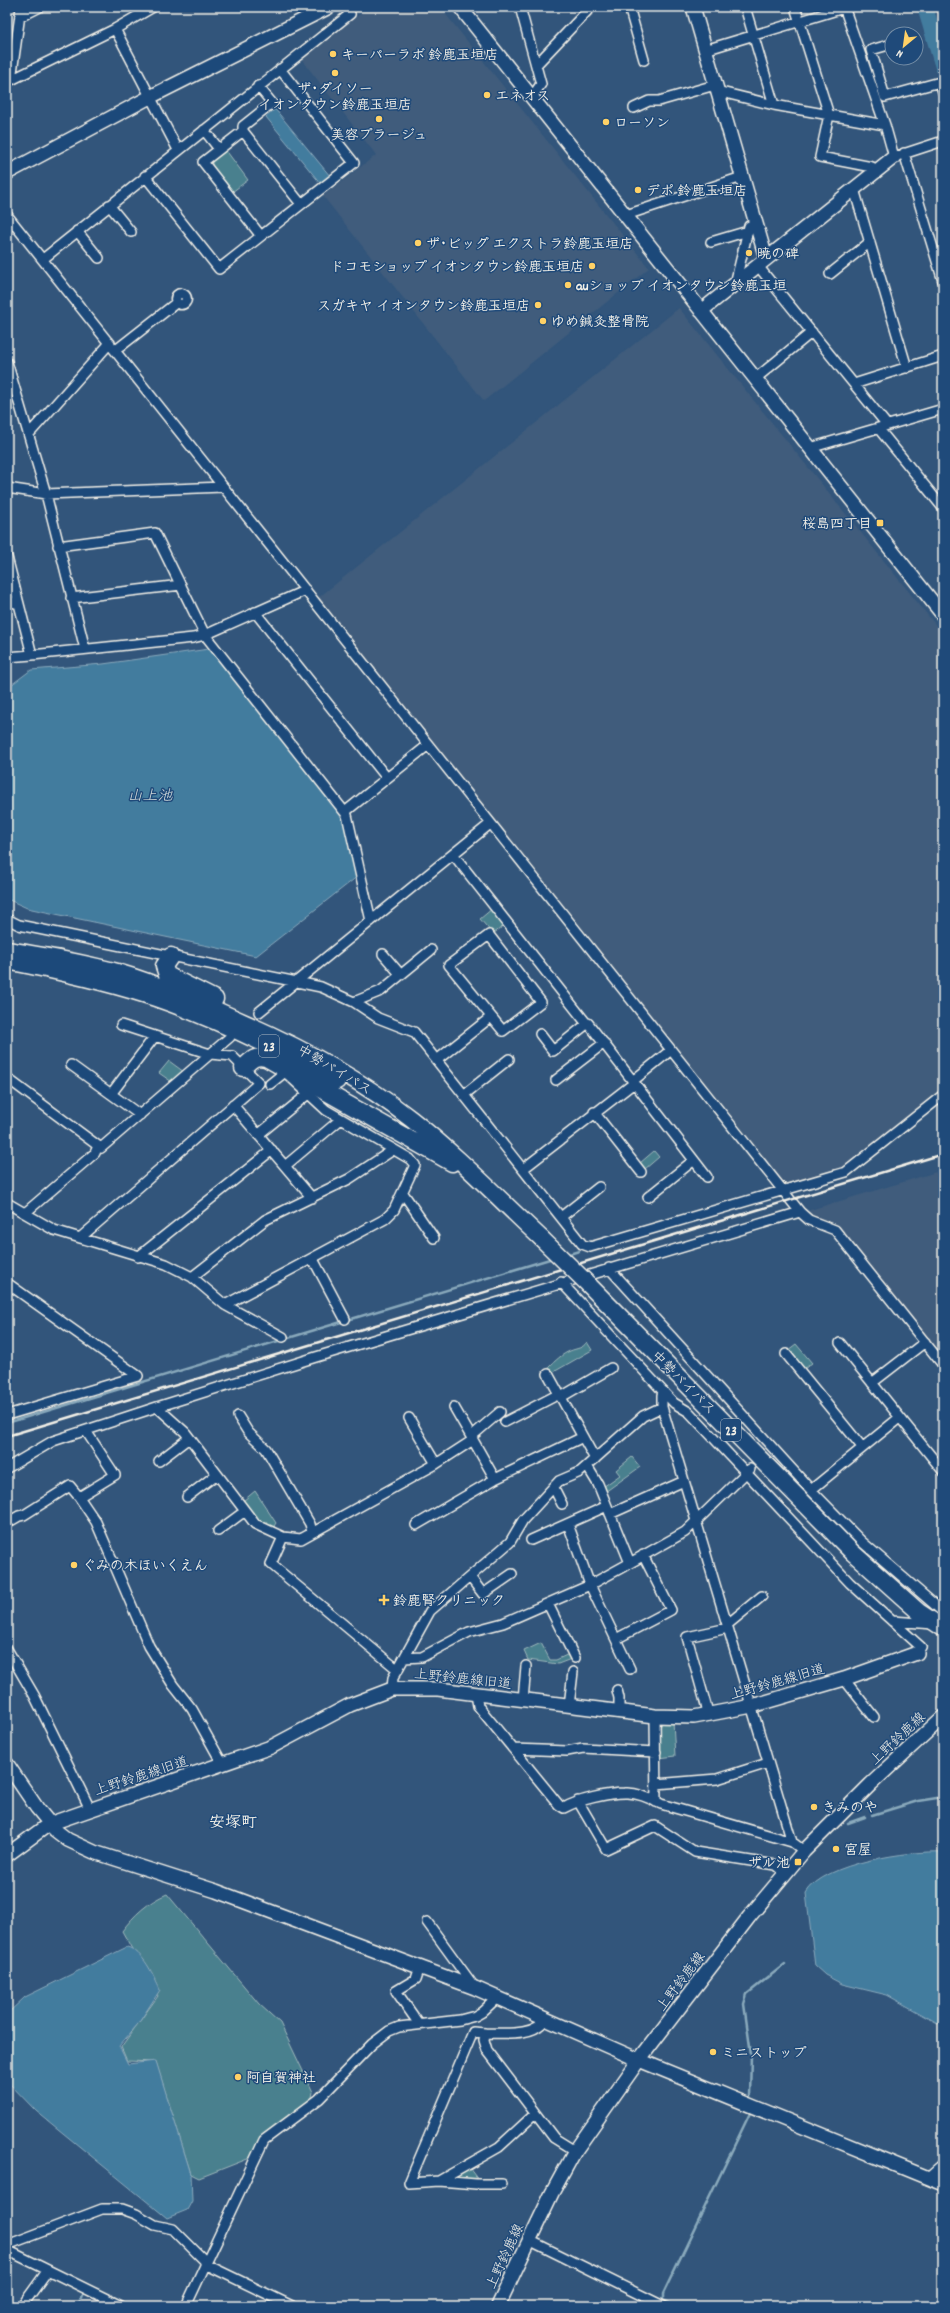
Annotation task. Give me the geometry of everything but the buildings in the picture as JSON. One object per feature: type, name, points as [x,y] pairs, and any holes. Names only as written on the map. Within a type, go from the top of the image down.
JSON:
[{"type":"highway","points":[[7,942],[49,956]]},
{"type":"highway","name":"中勢バイパス","points":[[7,950],[49,956],[116,972],[208,1006],[298,1046],[344,1073],[410,1119],[450,1152],[588,1284],[853,1553],[919,1612],[941,1621]]},
{"type":"highway","points":[[171,956],[164,966],[167,975],[268,1022],[311,1048],[344,1073]]},
{"type":"highway","name":"中勢バイパス","points":[[7,961],[56,971],[143,994],[286,1054],[354,1090],[400,1120],[498,1198]]},
{"type":"highway","points":[[7,967],[56,971]]},
{"type":"highway","points":[[243,1068],[253,1058],[259,1056],[266,1058],[462,1169]]},
{"type":"street","points":[[9,81],[21,7]]},
{"type":"street","points":[[20,17],[40,7]]},
{"type":"street","points":[[7,173],[150,97],[330,7]]},
{"type":"street","points":[[43,258],[350,14],[346,7]]},
{"type":"street","points":[[460,7],[943,616]]},
{"type":"street","points":[[520,7],[541,84],[532,97]]},
{"type":"street","points":[[536,65],[591,7]]},
{"type":"street","points":[[630,7],[644,60]]},
{"type":"street","points":[[693,7],[742,177],[752,228],[762,262],[812,332],[854,384],[882,427],[943,508]]},
{"type":"street","points":[[744,7],[774,105]]},
{"type":"street","points":[[795,7],[829,115],[820,157],[872,167]]},
{"type":"street","points":[[705,50],[846,7],[885,125],[899,155],[943,281]]},
{"type":"street","points":[[9,81],[115,29],[147,8]]},
{"type":"street","points":[[115,29],[178,150]]},
{"type":"street","points":[[884,46],[871,50],[886,97],[940,82],[943,92]]},
{"type":"street","points":[[145,176],[219,269],[354,163],[280,69]]},
{"type":"street","points":[[258,86],[272,103],[243,126],[243,131],[300,204]]},
{"type":"street","points":[[634,108],[649,101],[659,101],[716,88],[774,105],[885,125]]},
{"type":"street","points":[[204,130],[218,149]]},
{"type":"street","points":[[243,131],[203,162],[261,236]]},
{"type":"street","points":[[701,311],[899,155],[943,141]]},
{"type":"street","points":[[626,215],[742,177]]},
{"type":"street","points":[[854,189],[907,368]]},
{"type":"street","points":[[109,205],[131,232]]},
{"type":"street","points":[[7,214],[783,1192],[809,1220],[835,1230],[943,1365]]},
{"type":"street","points":[[712,242],[752,228]]},
{"type":"street","points":[[735,284],[752,228]]},
{"type":"street","points":[[77,231],[99,258]]},
{"type":"street","points":[[830,274],[870,242]]},
{"type":"street","points":[[28,434],[113,346],[176,303]]},
{"type":"street","points":[[755,379],[812,332]]},
{"type":"street","points":[[854,384],[943,356]]},
{"type":"street","points":[[7,362],[46,494],[85,649]]},
{"type":"street","points":[[810,448],[942,410]]},
{"type":"street","points":[[7,488],[46,494],[223,487]]},
{"type":"street","points":[[58,546],[155,533],[205,635],[345,812],[371,920]]},
{"type":"street","points":[[7,557],[32,655]]},
{"type":"street","points":[[71,598],[181,585]]},
{"type":"street","points":[[7,657],[205,635],[306,590]]},
{"type":"street","points":[[7,601],[19,604]]},
{"type":"street","points":[[255,612],[387,778]]},
{"type":"street","points":[[345,812],[428,745]]},
{"type":"street","points":[[259,1012],[490,824]]},
{"type":"street","points":[[453,854],[587,1024],[588,1023],[634,1081],[707,1177]]},
{"type":"street","points":[[7,920],[19,925],[321,987],[354,1002],[378,1018],[414,1032],[465,1094],[582,1244],[590,1247],[783,1192],[846,1172],[943,1095]]},
{"type":"street","points":[[489,935],[541,1002],[503,1031],[491,1017],[450,965],[489,935]]},
{"type":"street","points":[[354,1002],[382,991],[431,950]]},
{"type":"street","points":[[383,954],[401,975]]},
{"type":"street","points":[[437,1060],[491,1017]]},
{"type":"street","points":[[540,1034],[553,1051],[587,1024]]},
{"type":"street","points":[[80,1238],[258,1084],[232,1056],[210,1054],[121,1025]]},
{"type":"street","points":[[111,1094],[155,1036]]},
{"type":"street","points":[[7,1078],[101,1148],[230,1037]]},
{"type":"street","points":[[556,1080],[604,1043]]},
{"type":"street","points":[[523,1169],[671,1050]]},
{"type":"street","points":[[465,1094],[509,1059]]},
{"type":"street","points":[[72,1065],[140,1115]]},
{"type":"street","points":[[225,1305],[385,1219],[394,1210],[415,1165],[410,1159],[326,1110],[285,1072],[270,1084]]},
{"type":"street","points":[[258,1135],[308,1094]]},
{"type":"street","points":[[234,1105],[312,1198]]},
{"type":"street","points":[[594,1112],[641,1172]]},
{"type":"street","points":[[285,1166],[341,1119]]},
{"type":"street","points":[[25,1213],[95,1153],[98,1146]]},
{"type":"street","points":[[138,1257],[272,1150]]},
{"type":"street","points":[[192,1277],[265,1220],[349,1179],[393,1150]]},
{"type":"street","points":[[648,1197],[694,1160]]},
{"type":"street","points":[[561,1217],[599,1187]]},
{"type":"street","points":[[403,1193],[434,1238]]},
{"type":"street","points":[[7,1203],[54,1230],[138,1257],[166,1264],[192,1277],[225,1305],[283,1337]]},
{"type":"street","points":[[7,1468],[53,1442],[157,1407],[561,1282],[800,1212]]},
{"type":"street","points":[[313,1259],[345,1319]]},
{"type":"street","points":[[610,1268],[770,1449],[941,1621]]},
{"type":"street","points":[[561,1282],[674,1403],[689,1412],[747,1471],[850,1583],[921,1647],[918,1653]]},
{"type":"street","points":[[7,1283],[138,1376],[7,1415]]},
{"type":"street","points":[[872,1383],[925,1342]]},
{"type":"street","points":[[840,1343],[943,1471]]},
{"type":"street","points":[[786,1354],[862,1447]]},
{"type":"street","points":[[505,1422],[611,1368]]},
{"type":"street","points":[[548,1374],[595,1459]]},
{"type":"street","points":[[664,1392],[662,1395],[662,1407],[792,1842]]},
{"type":"street","points":[[157,1407],[189,1438],[255,1524],[283,1537],[301,1539],[436,1464],[472,1438],[500,1412]]},
{"type":"street","points":[[454,1407],[495,1479]]},
{"type":"street","points":[[392,1689],[393,1678],[430,1611],[510,1542],[523,1520],[559,1481],[587,1466],[643,1416],[662,1407]]},
{"type":"street","points":[[238,1416],[248,1432],[266,1449],[310,1524],[312,1532]]},
{"type":"street","points":[[409,1418],[436,1464]]},
{"type":"street","points":[[811,1490],[899,1418]]},
{"type":"street","points":[[80,1497],[115,1475],[86,1431]]},
{"type":"street","points":[[416,1525],[495,1479],[583,1437]]},
{"type":"street","points":[[159,1461],[189,1438]]},
{"type":"street","points":[[587,1466],[609,1510],[630,1563]]},
{"type":"street","points":[[404,1658],[422,1658],[469,1632],[503,1624],[590,1585],[685,1532],[747,1471]]},
{"type":"street","points":[[187,1497],[217,1474]]},
{"type":"street","points":[[531,1540],[568,1524],[684,1481]]},
{"type":"street","points":[[7,1523],[19,1516],[24,1516],[70,1486],[80,1497],[96,1522],[149,1646],[173,1685],[192,1709],[223,1765]]},
{"type":"street","points":[[554,1488],[562,1504]]},
{"type":"street","points":[[218,1531],[245,1510]]},
{"type":"street","points":[[568,1524],[590,1585],[630,1669]]},
{"type":"street","points":[[283,1537],[271,1564],[398,1670]]},
{"type":"street","points":[[616,1639],[671,1610],[643,1555]]},
{"type":"street","points":[[470,1577],[483,1594],[512,1574]]},
{"type":"street","points":[[709,1716],[686,1637],[728,1626],[762,1596]]},
{"type":"street","points":[[548,1604],[575,1658]]},
{"type":"street","points":[[892,1621],[941,1621]]},
{"type":"street","points":[[7,1649],[34,1695],[90,1808]]},
{"type":"street","name":"上野鈴鹿線旧道","points":[[7,1855],[49,1824],[90,1808],[131,1797],[270,1747],[350,1705],[392,1689],[438,1689],[476,1695],[655,1716],[709,1716],[752,1706],[844,1679],[918,1653]]},
{"type":"street","points":[[523,1700],[526,1666]]},
{"type":"street","points":[[569,1706],[573,1672]]},
{"type":"street","points":[[844,1679],[874,1717]]},
{"type":"street","points":[[617,1690],[619,1698],[619,1712]]},
{"type":"street","points":[[476,1695],[478,1706],[559,1805],[564,1808],[578,1802],[625,1793],[642,1796],[656,1802],[792,1842],[804,1851]]},
{"type":"street","points":[[655,1716],[656,1802]]},
{"type":"street","name":"上野鈴鹿線","points":[[498,2306],[529,2240],[575,2151],[639,2060],[785,1872],[871,1784],[943,1717]]},
{"type":"street","points":[[514,1749],[567,1751],[583,1748],[656,1752]]},
{"type":"street","points":[[656,1784],[717,1779],[768,1763]]},
{"type":"street","points":[[7,1764],[49,1824],[68,1840],[94,1852],[216,1891],[475,1988],[639,2060],[943,2184]]},
{"type":"street","points":[[578,1802],[606,1849],[655,1826],[695,1852],[776,1865],[785,1872]]},
{"type":"street","points":[[426,1922],[475,1988]]},
{"type":"street","points":[[419,2024],[396,1992],[416,1979],[420,1967]]},
{"type":"street","points":[[186,2306],[264,2140],[318,2099],[372,2044],[388,2031],[419,2024],[460,2020],[475,2016],[482,2012],[498,1997]]},
{"type":"street","points":[[502,2184],[476,2184],[439,2181],[409,2183],[473,2032],[517,2032],[529,2030],[538,2027],[546,2018]]},
{"type":"street","points":[[485,2033],[484,2040],[487,2050],[535,2114],[554,2138],[575,2151]]},
{"type":"street","points":[[439,2181],[498,2147],[535,2114]]},
{"type":"street","points":[[927,2178],[943,2164]]},
{"type":"street","points":[[7,2245],[102,2209],[122,2209],[136,2214],[155,2225],[173,2229],[205,2263],[292,2306]]},
{"type":"street","points":[[529,2240],[663,2306]]},
{"type":"street","points":[[7,2250],[121,2306]]},
{"type":"street","points":[[22,2306],[48,2270]]},
{"type":"shaded area","points":[[369,7],[440,7],[649,268],[484,401],[323,196],[376,155],[302,60]]},
{"type":"shaded area","points":[[679,308],[943,634],[943,1090],[842,1170],[788,1185],[784,1184],[674,1048],[318,598]]},
{"type":"shaded area","points":[[943,1170],[943,1360],[833,1222],[828,1224],[809,1216],[808,1213],[810,1210]]},
{"type":"green space","points":[[225,149],[248,180],[232,192],[212,168],[212,159]]},
{"type":"green space","points":[[493,908],[506,924],[493,934],[480,919]]},
{"type":"green space","points":[[169,1061],[184,1072],[172,1082],[159,1073]]},
{"type":"green space","points":[[654,1151],[659,1157],[645,1169],[640,1163]]},
{"type":"green space","points":[[587,1342],[592,1350],[552,1373],[549,1367],[556,1360],[567,1352],[581,1347]]},
{"type":"green space","points":[[796,1344],[812,1363],[804,1369],[788,1350]]},
{"type":"green space","points":[[632,1457],[640,1467],[605,1492],[603,1487],[620,1475],[616,1470]]},
{"type":"green space","points":[[255,1491],[276,1523],[274,1526],[277,1530],[258,1520],[243,1501]]},
{"type":"green space","points":[[541,1643],[550,1660],[556,1660],[569,1654],[571,1659],[558,1664],[528,1660],[524,1651]]},
{"type":"green space","points":[[664,1720],[673,1721],[675,1756],[659,1758],[659,1729]]},
{"type":"green space","points":[[167,1894],[259,2004],[280,2023],[313,2092],[311,2102],[261,2139],[250,2158],[199,2178],[191,2174],[156,2062],[127,2061],[121,2047],[158,1996],[122,1931],[142,1910]]},
{"type":"green space","points":[[469,2168],[479,2181],[456,2181],[453,2177]]},
{"type":"water","points":[[275,109],[330,176],[321,184],[266,117]]},
{"type":"water","name":"山上池","points":[[209,649],[343,817],[358,876],[256,956],[27,908],[7,899],[7,688],[31,670],[103,664]]},
{"type":"water","name":"ザル池","points":[[943,1852],[943,2026],[887,1995],[842,1984],[825,1975],[815,1966],[806,1893],[815,1883],[848,1866],[869,1860],[910,1853]]},
{"type":"water","points":[[127,1947],[133,1949],[143,1959],[151,1971],[160,1990],[138,2024],[119,2046],[128,2064],[156,2061],[191,2174],[192,2201],[187,2210],[167,2218],[36,2111],[7,2081],[8,2013],[25,1997]]},
{"type":"waterway","points":[[925,7],[943,67]]},
{"type":"waterway","points":[[566,1255],[579,1251]]},
{"type":"waterway","points":[[7,1423],[553,1258]]},
{"type":"waterway","points":[[872,1815],[918,1801],[943,1797]]},
{"type":"waterway","points":[[848,1823],[865,1817]]},
{"type":"waterway","points":[[750,2097],[751,2054],[744,2004],[747,1994],[785,1964]]},
{"type":"waterway","points":[[666,2302],[663,2300],[663,2294],[750,2113]]},
{"type":"waterway","points":[[78,2306],[84,2293]]},
{"type":"waterway","points":[[666,2301],[676,2306]]},
{"type":"tunnel","points":[[750,1469],[768,1451]]},
{"type":"railway","points":[[7,1436],[943,1154]]},
{"type":"place","name":"キーパーラボ 鈴鹿玉垣店","points":[[333,54]]},
{"type":"place","name":"ザ･ダイソー イオンタウン鈴鹿玉垣店","points":[[335,73]]},
{"type":"place","name":"エネオス","points":[[487,95]]},
{"type":"place","name":"美容プラージュ","points":[[379,119]]},
{"type":"place","name":"ローソン","points":[[606,122]]},
{"type":"place","name":"デポ 鈴鹿玉垣店","points":[[638,190]]},
{"type":"place","name":"ザ･ビッグ エクストラ鈴鹿玉垣店","points":[[418,243]]},
{"type":"place","name":"暁の碑","points":[[749,253]]},
{"type":"place","name":"ドコモショップ イオンタウン鈴鹿玉垣店","points":[[592,266]]},
{"type":"place","name":"auショップ イオンタウン鈴鹿玉垣","points":[[568,285]]},
{"type":"place","name":"スガキヤ イオンタウン鈴鹿玉垣店","points":[[538,305]]},
{"type":"place","name":"ゆめ鍼灸整骨院","points":[[543,321]]},
{"type":"place","name":"桜島四丁目","points":[[880,523]]},
{"type":"place","name":"ぐみの木ほいくえん","points":[[74,1565]]},
{"type":"place","name":"鈴鹿腎クリニック","points":[[384,1600]]},
{"type":"place","name":"きみのや","points":[[814,1807]]},
{"type":"place","name":"宮屋","points":[[836,1849]]},
{"type":"place","name":"ザル池","points":[[798,1862]]},
{"type":"place","name":"ミニストップ","points":[[713,2052]]},
{"type":"place","name":"阿自賀神社","points":[[238,2077]]},
{"type":"district","name":"安塚町","points":[[233,1821]]}]
